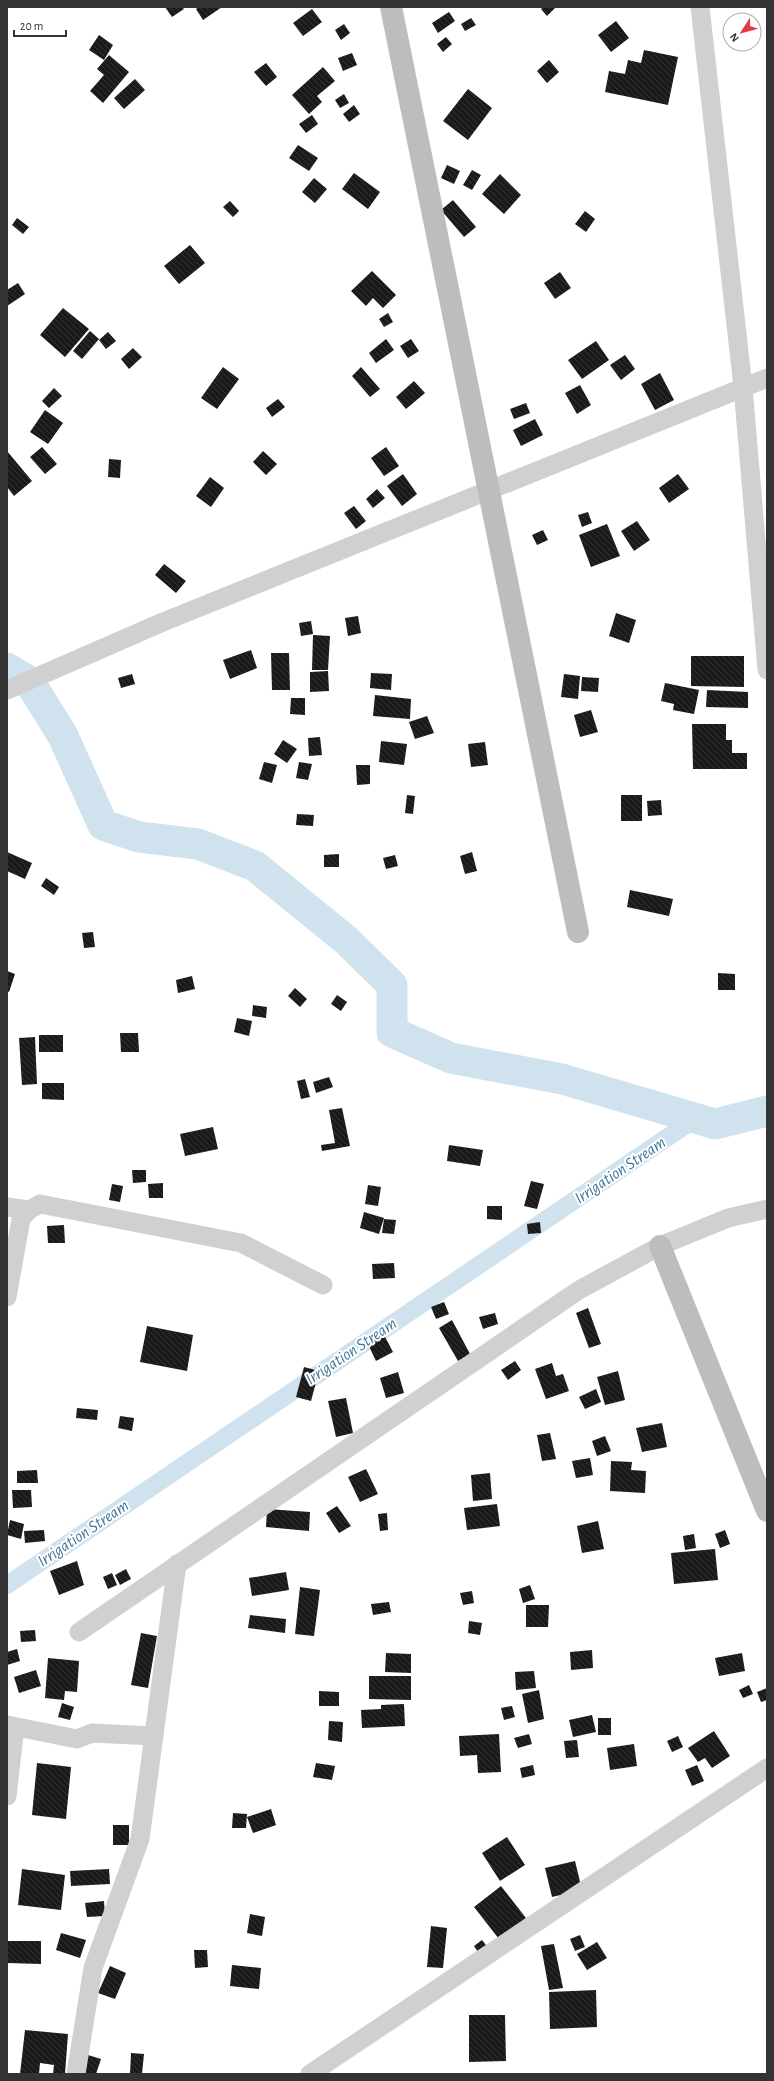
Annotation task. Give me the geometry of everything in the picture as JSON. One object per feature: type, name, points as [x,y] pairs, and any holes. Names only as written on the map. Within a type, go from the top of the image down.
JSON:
[{"type":"street","points":[[391,7],[578,932]]},
{"type":"street","points":[[700,7],[743,387],[767,670]]},
{"type":"street","points":[[7,690],[163,622],[767,378]]},
{"type":"street","points":[[7,1296],[22,1219],[29,1210],[40,1204],[241,1243],[323,1284]]},
{"type":"street","points":[[7,1207],[29,1210]]},
{"type":"street","points":[[78,1632],[579,1290],[660,1246],[728,1218],[767,1209]]},
{"type":"street","points":[[660,1246],[767,1511]]},
{"type":"street","points":[[76,2074],[93,1968],[140,1839],[177,1564]]},
{"type":"street","points":[[7,1796],[11,1726],[77,1739],[92,1733],[154,1736]]},
{"type":"street","points":[[310,2074],[767,1768]]},
{"type":"building","points":[[165,7],[182,7],[184,9],[172,17]]},
{"type":"building","points":[[199,7],[222,7],[203,20],[196,9]]},
{"type":"building","points":[[543,7],[556,7],[547,16],[541,9]]},
{"type":"building","points":[[312,9],[322,22],[303,36],[293,23]]},
{"type":"building","points":[[449,12],[455,21],[438,33],[432,23]]},
{"type":"building","points":[[471,18],[476,25],[465,31],[461,24]]},
{"type":"building","points":[[616,21],[629,38],[611,52],[598,35]]},
{"type":"building","points":[[344,24],[350,33],[341,40],[335,30]]},
{"type":"building","points":[[99,35],[113,45],[104,60],[89,50]]},
{"type":"building","points":[[446,37],[452,44],[443,52],[437,44]]},
{"type":"building","points":[[644,50],[678,57],[668,105],[605,92],[609,71],[625,74],[628,60],[641,63]]},
{"type":"building","points":[[352,53],[357,65],[343,71],[338,58]]},
{"type":"building","points":[[109,55],[129,72],[103,103],[90,91],[104,75],[97,69]]},
{"type":"building","points":[[549,60],[559,72],[547,83],[537,71]]},
{"type":"building","points":[[266,63],[277,77],[266,86],[254,72]]},
{"type":"building","points":[[323,67],[335,81],[317,96],[322,102],[309,114],[292,95]]},
{"type":"building","points":[[135,79],[145,90],[124,109],[114,98]]},
{"type":"building","points":[[468,89],[492,108],[468,140],[443,121]]},
{"type":"building","points":[[344,94],[349,103],[340,108],[335,100]]},
{"type":"building","points":[[354,105],[360,114],[349,122],[343,114]]},
{"type":"building","points":[[312,115],[318,124],[306,133],[299,124]]},
{"type":"building","points":[[298,145],[318,158],[309,171],[289,158]]},
{"type":"building","points":[[447,165],[460,171],[454,184],[441,178]]},
{"type":"building","points":[[472,170],[481,175],[472,190],[463,185]]},
{"type":"building","points":[[354,173],[380,192],[368,209],[342,189]]},
{"type":"building","points":[[500,174],[521,195],[504,214],[482,194]]},
{"type":"building","points":[[314,178],[327,189],[315,203],[302,192]]},
{"type":"building","points":[[453,200],[476,227],[464,237],[441,210]]},
{"type":"building","points":[[230,201],[239,211],[233,217],[223,207]]},
{"type":"building","points":[[585,211],[595,219],[586,232],[575,224]]},
{"type":"building","points":[[17,218],[29,227],[23,234],[12,225]]},
{"type":"building","points":[[190,245],[205,263],[179,284],[164,266]]},
{"type":"building","points":[[372,271],[396,295],[383,308],[373,298],[366,306],[351,291]]},
{"type":"building","points":[[560,272],[571,288],[555,299],[544,283]]},
{"type":"building","points":[[18,283],[25,294],[7,306],[7,290]]},
{"type":"building","points":[[63,308],[89,329],[65,357],[40,335]]},
{"type":"building","points":[[388,313],[393,322],[384,327],[379,319]]},
{"type":"building","points":[[90,331],[99,339],[82,359],[73,351]]},
{"type":"building","points":[[108,332],[116,341],[106,349],[99,340]]},
{"type":"building","points":[[386,339],[394,350],[376,363],[369,353]]},
{"type":"building","points":[[411,339],[419,351],[408,358],[400,346]]},
{"type":"building","points":[[596,341],[609,360],[582,379],[568,360]]},
{"type":"building","points":[[133,348],[142,357],[129,369],[121,359]]},
{"type":"building","points":[[625,355],[635,369],[621,380],[610,365]]},
{"type":"building","points":[[223,367],[239,379],[217,409],[201,398]]},
{"type":"building","points":[[361,367],[380,389],[370,397],[352,376]]},
{"type":"building","points":[[660,373],[674,400],[655,410],[641,384]]},
{"type":"building","points":[[414,381],[425,393],[406,409],[396,397]]},
{"type":"building","points":[[580,385],[591,405],[577,414],[565,393]]},
{"type":"building","points":[[54,388],[62,396],[49,408],[42,401]]},
{"type":"building","points":[[278,399],[285,407],[272,417],[266,408]]},
{"type":"building","points":[[526,403],[530,413],[514,419],[510,409]]},
{"type":"building","points":[[45,410],[63,423],[48,444],[30,432]]},
{"type":"building","points":[[535,419],[543,435],[521,446],[513,430]]},
{"type":"building","points":[[42,447],[57,464],[45,474],[30,457]]},
{"type":"building","points":[[386,447],[399,466],[384,476],[371,458]]},
{"type":"building","points":[[7,451],[32,481],[14,496],[7,487]]},
{"type":"building","points":[[263,451],[277,464],[266,475],[253,462]]},
{"type":"building","points":[[109,459],[121,460],[120,478],[108,477]]},
{"type":"building","points":[[403,474],[417,494],[402,506],[387,486]]},
{"type":"building","points":[[678,474],[689,489],[669,503],[659,488]]},
{"type":"building","points":[[210,477],[224,488],[211,507],[196,496]]},
{"type":"building","points":[[377,489],[385,498],[373,508],[366,499]]},
{"type":"building","points":[[354,506],[366,521],[356,529],[344,513]]},
{"type":"building","points":[[588,512],[592,523],[582,527],[578,515]]},
{"type":"building","points":[[637,521],[650,540],[634,551],[621,531]]},
{"type":"building","points":[[607,524],[620,556],[591,567],[579,535]]},
{"type":"building","points":[[543,530],[548,540],[537,545],[532,535]]},
{"type":"building","points":[[164,564],[186,581],[176,593],[155,575]]},
{"type":"building","points":[[616,613],[636,620],[629,643],[609,636]]},
{"type":"building","points":[[358,616],[361,633],[348,636],[345,618]]},
{"type":"building","points":[[311,621],[313,634],[301,636],[299,623]]},
{"type":"building","points":[[313,635],[330,636],[328,670],[312,670]]},
{"type":"building","points":[[251,650],[257,668],[230,679],[223,660]]},
{"type":"building","points":[[271,653],[289,653],[290,690],[272,690]]},
{"type":"building","points":[[691,656],[744,656],[744,687],[691,686]]},
{"type":"building","points":[[328,671],[329,691],[310,692],[310,672]]},
{"type":"building","points":[[371,673],[392,674],[391,690],[370,688]]},
{"type":"building","points":[[132,674],[135,684],[121,688],[118,678]]},
{"type":"building","points":[[564,674],[580,676],[578,699],[561,697]]},
{"type":"building","points":[[582,677],[599,678],[598,692],[581,691]]},
{"type":"building","points":[[665,683],[699,690],[694,714],[673,710],[674,704],[661,701]]},
{"type":"building","points":[[707,690],[748,692],[748,708],[706,707]]},
{"type":"building","points":[[375,695],[411,699],[410,719],[373,716]]},
{"type":"building","points":[[291,698],[305,698],[305,715],[290,714]]},
{"type":"building","points":[[591,710],[598,732],[580,737],[574,715]]},
{"type":"building","points":[[427,716],[434,733],[415,739],[409,722]]},
{"type":"building","points":[[692,724],[726,724],[726,740],[732,740],[732,753],[747,753],[747,769],[693,769]]},
{"type":"building","points":[[320,737],[322,755],[309,756],[308,738]]},
{"type":"building","points":[[283,740],[297,749],[287,763],[274,754]]},
{"type":"building","points":[[381,741],[407,744],[404,765],[379,762]]},
{"type":"building","points":[[485,742],[488,765],[471,767],[468,744]]},
{"type":"building","points":[[264,762],[277,765],[272,783],[259,779]]},
{"type":"building","points":[[299,762],[312,764],[308,780],[296,778]]},
{"type":"building","points":[[356,765],[370,765],[370,784],[357,785]]},
{"type":"building","points":[[407,795],[415,796],[413,814],[405,813]]},
{"type":"building","points":[[621,795],[642,795],[642,821],[621,821]]},
{"type":"building","points":[[661,800],[662,815],[648,816],[647,801]]},
{"type":"building","points":[[297,814],[314,815],[313,826],[296,825]]},
{"type":"building","points":[[7,852],[32,863],[25,879],[7,871]]},
{"type":"building","points":[[472,852],[477,871],[465,874],[460,856]]},
{"type":"building","points":[[339,854],[339,867],[324,867],[324,855]]},
{"type":"building","points":[[395,855],[398,866],[386,869],[383,858]]},
{"type":"building","points":[[46,878],[59,887],[54,895],[41,886]]},
{"type":"building","points":[[630,890],[673,899],[669,916],[627,907]]},
{"type":"building","points":[[93,932],[95,947],[84,948],[82,933]]},
{"type":"building","points":[[7,971],[15,974],[9,992],[7,991]]},
{"type":"building","points":[[718,973],[735,974],[735,990],[718,990]]},
{"type":"building","points":[[192,976],[195,989],[178,993],[176,980]]},
{"type":"building","points":[[295,988],[307,999],[300,1007],[288,996]]},
{"type":"building","points":[[337,995],[347,1002],[341,1011],[331,1004]]},
{"type":"building","points":[[253,1005],[267,1007],[266,1018],[252,1016]]},
{"type":"building","points":[[237,1018],[252,1021],[249,1036],[234,1032]]},
{"type":"building","points":[[120,1033],[138,1033],[139,1052],[121,1052]]},
{"type":"building","points":[[39,1035],[63,1035],[63,1052],[39,1052]]},
{"type":"building","points":[[35,1037],[37,1084],[22,1085],[19,1038]]},
{"type":"building","points":[[329,1077],[333,1087],[316,1093],[313,1082]]},
{"type":"building","points":[[305,1079],[310,1097],[301,1099],[297,1081]]},
{"type":"building","points":[[42,1083],[64,1083],[64,1100],[42,1099]]},
{"type":"building","points":[[342,1108],[350,1146],[322,1151],[321,1145],[335,1143],[329,1110]]},
{"type":"building","points":[[213,1127],[218,1149],[185,1156],[180,1134]]},
{"type":"building","points":[[449,1145],[483,1150],[480,1166],[447,1161]]},
{"type":"building","points":[[132,1170],[146,1170],[146,1182],[133,1183]]},
{"type":"building","points":[[531,1181],[544,1184],[537,1209],[524,1206]]},
{"type":"building","points":[[163,1183],[163,1198],[149,1198],[148,1184]]},
{"type":"building","points":[[112,1184],[123,1186],[120,1202],[109,1200]]},
{"type":"building","points":[[368,1185],[381,1187],[378,1206],[365,1204]]},
{"type":"building","points":[[487,1206],[502,1206],[502,1220],[487,1219]]},
{"type":"building","points":[[364,1212],[384,1218],[379,1234],[360,1228]]},
{"type":"building","points":[[384,1219],[396,1220],[394,1234],[382,1233]]},
{"type":"building","points":[[540,1222],[541,1233],[528,1234],[527,1224]]},
{"type":"building","points":[[64,1225],[65,1243],[48,1243],[47,1226]]},
{"type":"building","points":[[394,1263],[395,1278],[373,1279],[372,1264]]},
{"type":"building","points":[[444,1302],[449,1314],[436,1319],[431,1307]]},
{"type":"building","points":[[588,1308],[601,1344],[589,1348],[576,1313]]},
{"type":"building","points":[[495,1313],[498,1324],[483,1329],[479,1317]]},
{"type":"building","points":[[452,1320],[470,1354],[458,1361],[439,1328]]},
{"type":"building","points":[[147,1326],[193,1335],[187,1371],[140,1362]]},
{"type":"building","points":[[382,1331],[393,1352],[376,1361],[366,1340]]},
{"type":"building","points":[[515,1361],[521,1370],[508,1380],[501,1370]]},
{"type":"building","points":[[552,1363],[556,1376],[563,1374],[569,1391],[546,1399],[535,1369]]},
{"type":"building","points":[[304,1367],[319,1371],[311,1401],[296,1397]]},
{"type":"building","points":[[618,1371],[625,1400],[605,1405],[597,1377]]},
{"type":"building","points":[[398,1372],[404,1393],[386,1398],[380,1378]]},
{"type":"building","points":[[596,1389],[601,1402],[585,1409],[579,1397]]},
{"type":"building","points":[[346,1398],[353,1433],[336,1437],[328,1401]]},
{"type":"building","points":[[77,1408],[98,1410],[97,1420],[76,1418]]},
{"type":"building","points":[[120,1416],[134,1418],[132,1431],[118,1428]]},
{"type":"building","points":[[662,1423],[667,1447],[642,1452],[636,1428]]},
{"type":"building","points":[[550,1433],[556,1459],[542,1461],[537,1435]]},
{"type":"building","points":[[605,1436],[611,1451],[597,1456],[592,1441]]},
{"type":"building","points":[[590,1458],[593,1475],[576,1478],[572,1461]]},
{"type":"building","points":[[611,1461],[632,1462],[631,1470],[646,1471],[645,1493],[610,1491]]},
{"type":"building","points":[[366,1469],[378,1494],[360,1502],[348,1477]]},
{"type":"building","points":[[37,1470],[38,1483],[17,1483],[17,1471]]},
{"type":"building","points":[[490,1473],[492,1499],[473,1501],[471,1475]]},
{"type":"building","points":[[12,1490],[31,1490],[32,1507],[13,1508]]},
{"type":"building","points":[[497,1504],[500,1526],[467,1530],[464,1508]]},
{"type":"building","points":[[337,1506],[351,1526],[339,1533],[326,1513]]},
{"type":"building","points":[[267,1509],[310,1512],[309,1531],[266,1527]]},
{"type":"building","points":[[387,1513],[388,1530],[380,1531],[378,1514]]},
{"type":"building","points":[[10,1520],[24,1524],[21,1539],[7,1535]]},
{"type":"building","points":[[598,1521],[604,1549],[582,1553],[577,1526]]},
{"type":"building","points":[[44,1530],[45,1541],[25,1543],[24,1531]]},
{"type":"building","points":[[725,1530],[730,1544],[720,1548],[715,1534]]},
{"type":"building","points":[[694,1534],[696,1548],[685,1550],[683,1536]]},
{"type":"building","points":[[715,1549],[718,1580],[674,1584],[671,1553]]},
{"type":"building","points":[[77,1561],[84,1585],[59,1595],[50,1571]]},
{"type":"building","points":[[126,1569],[131,1579],[120,1585],[115,1575]]},
{"type":"building","points":[[286,1572],[289,1590],[252,1596],[249,1578]]},
{"type":"building","points":[[112,1573],[117,1585],[108,1589],[103,1577]]},
{"type":"building","points":[[530,1585],[535,1599],[523,1603],[519,1589]]},
{"type":"building","points":[[300,1587],[320,1590],[314,1636],[295,1634]]},
{"type":"building","points":[[472,1591],[474,1603],[463,1605],[460,1593]]},
{"type":"building","points":[[389,1602],[391,1612],[373,1615],[371,1604]]},
{"type":"building","points":[[526,1605],[549,1605],[548,1627],[526,1627]]},
{"type":"building","points":[[250,1615],[286,1619],[285,1633],[248,1628]]},
{"type":"building","points":[[469,1621],[482,1623],[480,1635],[468,1633]]},
{"type":"building","points":[[35,1630],[36,1641],[21,1642],[20,1631]]},
{"type":"building","points":[[141,1633],[157,1636],[148,1688],[131,1685]]},
{"type":"building","points":[[17,1649],[20,1661],[7,1665],[7,1652]]},
{"type":"building","points":[[592,1650],[593,1668],[571,1670],[570,1652]]},
{"type":"building","points":[[386,1653],[411,1654],[411,1673],[385,1672]]},
{"type":"building","points":[[742,1653],[745,1671],[719,1676],[715,1658]]},
{"type":"building","points":[[48,1658],[79,1661],[77,1692],[65,1691],[64,1700],[45,1698]]},
{"type":"building","points":[[36,1670],[41,1686],[19,1693],[14,1677]]},
{"type":"building","points":[[534,1671],[536,1688],[516,1690],[515,1672]]},
{"type":"building","points":[[369,1676],[411,1676],[411,1700],[369,1699]]},
{"type":"building","points":[[749,1685],[753,1694],[743,1698],[739,1690]]},
{"type":"building","points":[[767,1688],[767,1700],[761,1702],[757,1692]]},
{"type":"building","points":[[539,1690],[544,1719],[528,1723],[522,1694]]},
{"type":"building","points":[[319,1691],[339,1692],[339,1706],[319,1706]]},
{"type":"building","points":[[62,1703],[74,1707],[70,1720],[58,1717]]},
{"type":"building","points":[[404,1704],[405,1726],[362,1728],[361,1710],[381,1709],[381,1705]]},
{"type":"building","points":[[512,1706],[515,1717],[504,1720],[501,1708]]},
{"type":"building","points":[[592,1715],[596,1732],[573,1737],[569,1720]]},
{"type":"building","points":[[598,1718],[611,1718],[611,1735],[598,1735]]},
{"type":"building","points":[[329,1721],[343,1722],[342,1742],[328,1740]]},
{"type":"building","points":[[714,1731],[730,1756],[712,1768],[705,1758],[698,1762],[688,1748]]},
{"type":"building","points":[[499,1734],[501,1772],[478,1773],[477,1755],[460,1756],[459,1736]]},
{"type":"building","points":[[529,1734],[532,1744],[518,1748],[514,1738]]},
{"type":"building","points":[[678,1736],[683,1747],[672,1752],[667,1741]]},
{"type":"building","points":[[577,1740],[579,1757],[566,1758],[564,1741]]},
{"type":"building","points":[[634,1744],[637,1766],[610,1770],[607,1748]]},
{"type":"building","points":[[37,1763],[71,1767],[66,1819],[32,1815]]},
{"type":"building","points":[[316,1763],[335,1766],[332,1780],[313,1777]]},
{"type":"building","points":[[533,1765],[535,1775],[522,1778],[520,1768]]},
{"type":"building","points":[[697,1765],[704,1781],[692,1786],[685,1770]]},
{"type":"building","points":[[271,1809],[276,1825],[253,1833],[247,1817]]},
{"type":"building","points":[[233,1813],[247,1814],[246,1828],[232,1828]]},
{"type":"building","points":[[113,1825],[129,1825],[129,1845],[113,1845]]},
{"type":"building","points":[[507,1837],[525,1865],[500,1881],[482,1853]]},
{"type":"building","points":[[575,1861],[582,1890],[552,1897],[545,1868]]},
{"type":"building","points":[[22,1869],[65,1875],[61,1910],[18,1905]]},
{"type":"building","points":[[109,1869],[110,1884],[71,1886],[70,1871]]},
{"type":"building","points":[[501,1886],[526,1918],[499,1939],[474,1907]]},
{"type":"building","points":[[104,1901],[105,1916],[87,1917],[85,1903]]},
{"type":"building","points":[[250,1914],[265,1917],[262,1936],[247,1933]]},
{"type":"building","points":[[431,1926],[447,1928],[443,1968],[427,1967]]},
{"type":"building","points":[[61,1933],[86,1940],[80,1958],[56,1950]]},
{"type":"building","points":[[580,1935],[585,1947],[575,1951],[570,1939]]},
{"type":"building","points":[[482,1940],[489,1949],[480,1955],[474,1946]]},
{"type":"building","points":[[7,1941],[41,1941],[41,1964],[7,1963]]},
{"type":"building","points":[[597,1942],[607,1958],[587,1970],[577,1954]]},
{"type":"building","points":[[554,1944],[563,1988],[549,1990],[541,1946]]},
{"type":"building","points":[[194,1950],[207,1950],[208,1967],[195,1968]]},
{"type":"building","points":[[232,1965],[261,1968],[259,1989],[230,1986]]},
{"type":"building","points":[[110,1966],[126,1973],[115,1999],[98,1993]]},
{"type":"building","points":[[596,1990],[597,2027],[550,2029],[549,1992]]},
{"type":"building","points":[[469,2015],[505,2015],[506,2061],[469,2062]]},
{"type":"building","points":[[25,2030],[68,2034],[65,2074],[53,2074],[54,2065],[40,2063],[39,2074],[20,2074]]},
{"type":"building","points":[[131,2053],[144,2054],[142,2074],[130,2074]]},
{"type":"building","points":[[88,2055],[101,2059],[96,2074],[82,2074]]},
{"type":"waterway","points":[[7,668],[29,681],[63,736],[103,825],[139,837],[198,844],[255,866],[346,940],[392,985],[392,1032],[451,1058],[562,1079],[715,1124],[767,1111]]},
{"type":"waterway","name":"Irrigation Stream","points":[[7,1585],[696,1118]]}]
